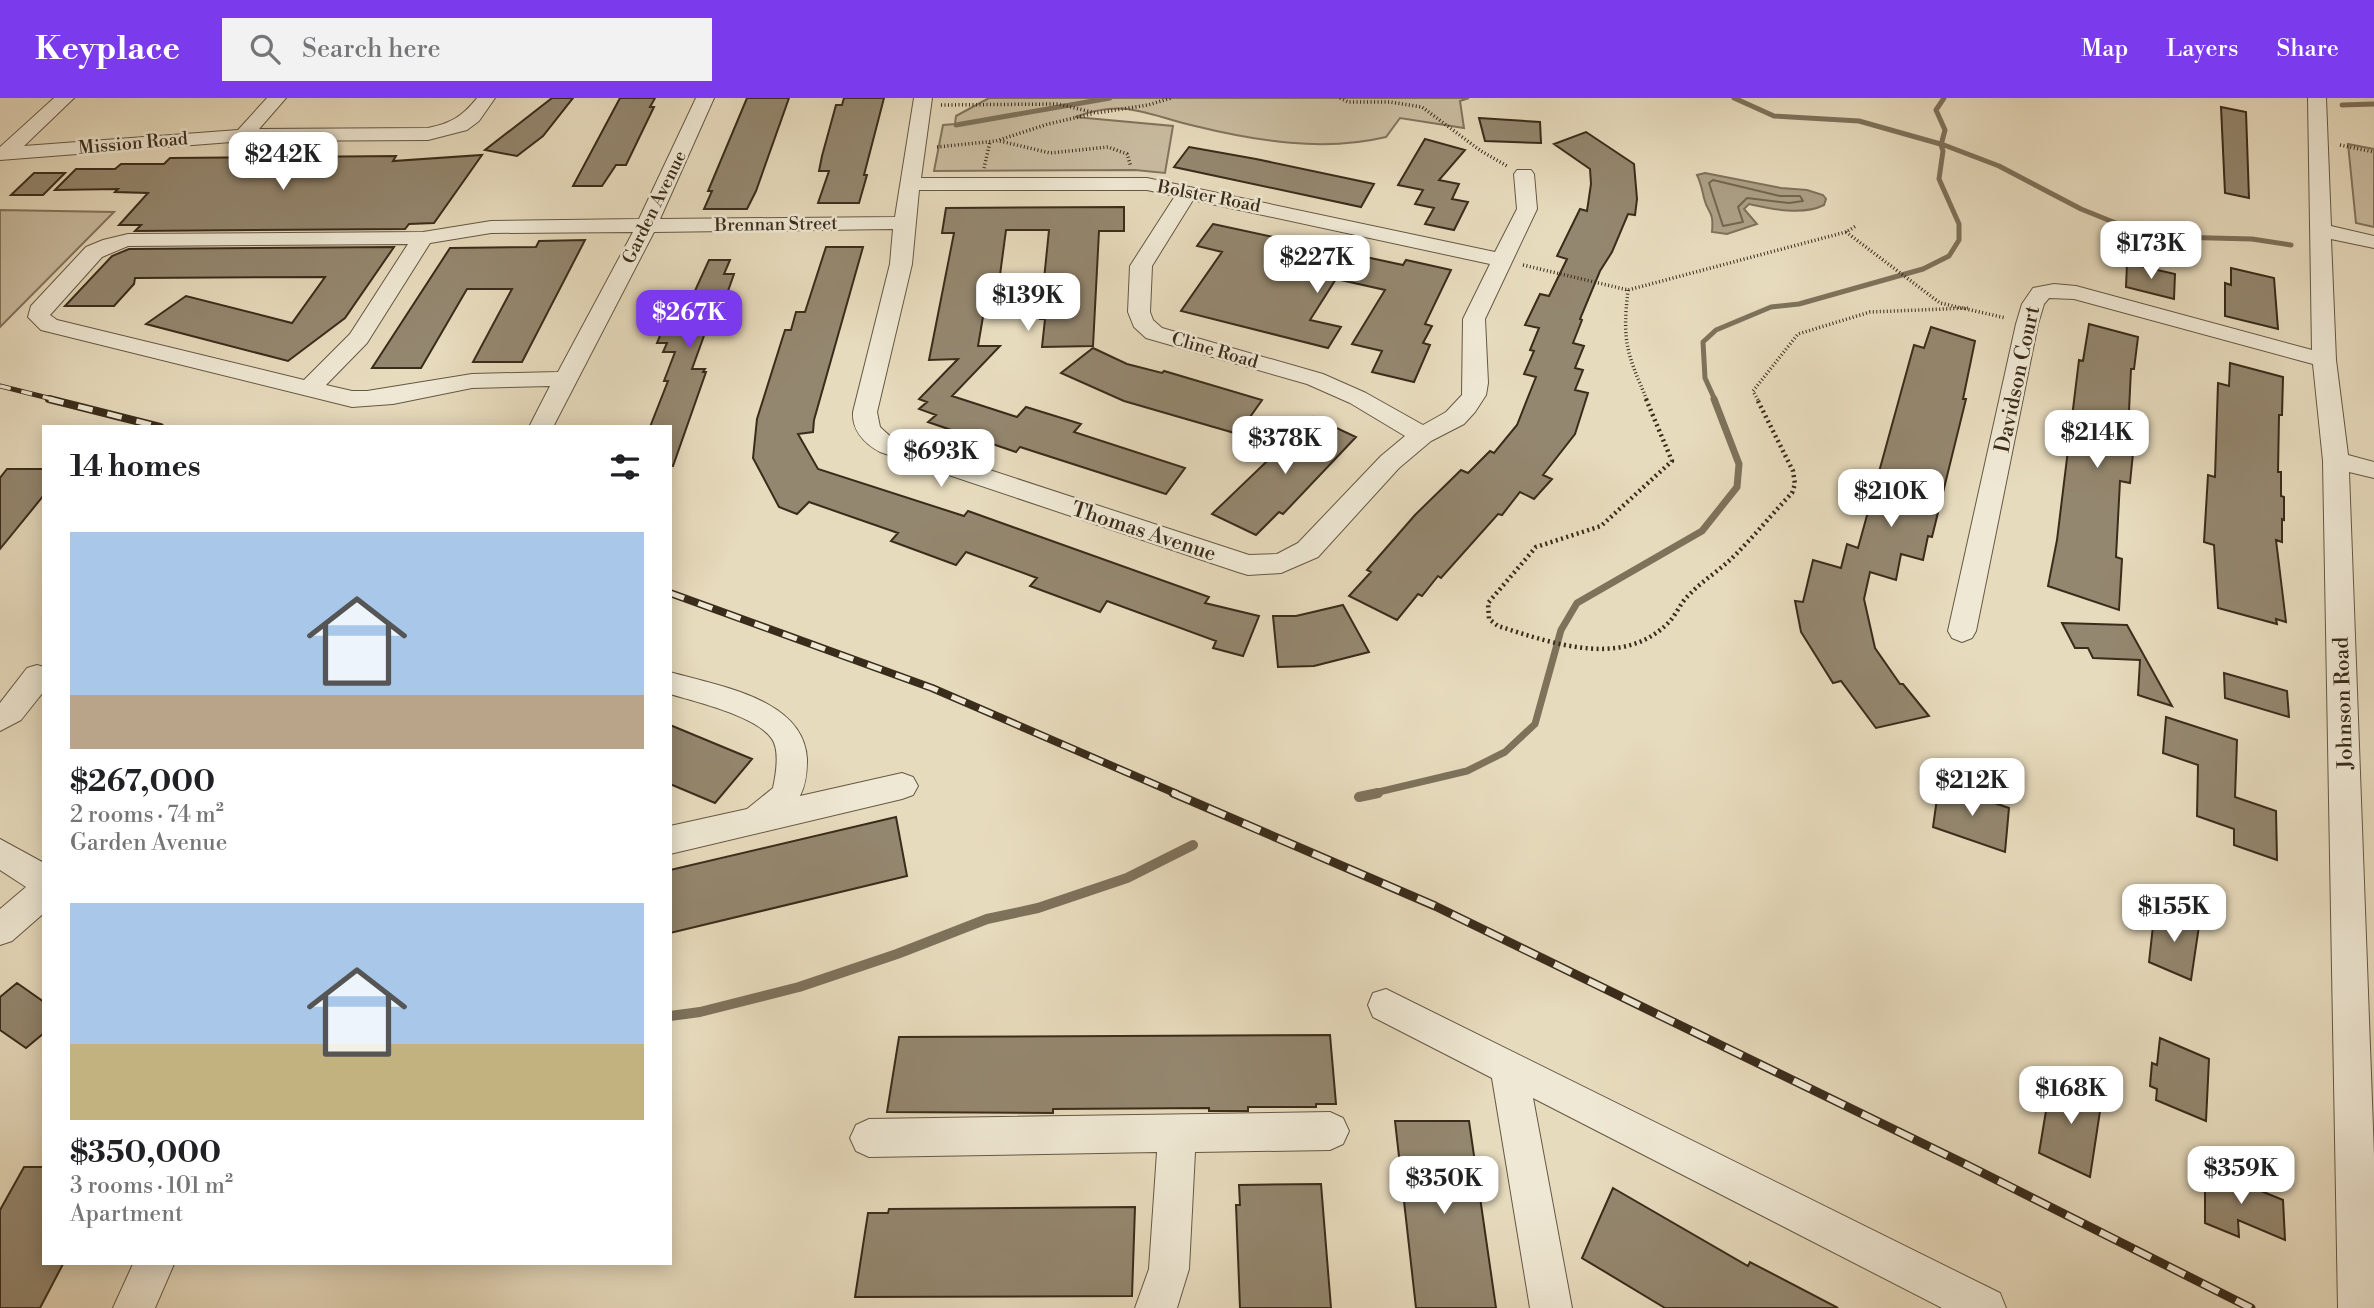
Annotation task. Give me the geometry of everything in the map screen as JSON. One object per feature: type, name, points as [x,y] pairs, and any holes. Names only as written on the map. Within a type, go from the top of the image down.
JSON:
[{"type":"street","points":[[2,154],[65,98]]},
{"type":"street","points":[[244,135],[277,98]]},
{"type":"street","name":"Mission Road","points":[[2,154],[244,135],[428,134],[460,126],[472,117],[486,98]]},
{"type":"street","name":"Garden Avenue","points":[[542,425],[647,225],[705,98]]},
{"type":"street","name":"Johnson Road","points":[[2317,98],[2324,360],[2336,461],[2359,1308]]},
{"type":"street","name":"Thomas Avenue","points":[[932,101],[911,184],[904,223],[901,264],[864,417],[871,433],[888,446],[1237,562],[1259,565],[1291,560],[1308,550],[1360,492],[1422,435],[1455,418],[1474,395],[1474,318],[1527,209],[1524,174]]},
{"type":"street","name":"Bolster Road","points":[[911,184],[1118,182],[1188,191],[1501,260]]},
{"type":"street","name":"Cline Road","points":[[1188,191],[1141,266],[1139,312],[1142,322],[1154,332],[1315,379],[1358,398],[1422,435]]},
{"type":"street","name":"Brennan Street","points":[[309,388],[49,325],[39,317],[39,311],[94,252],[119,242],[423,237],[491,227],[904,223]]},
{"type":"street","points":[[2320,230],[2374,242]]},
{"type":"street","points":[[423,237],[359,338],[309,388],[332,396],[374,400],[459,383],[495,379],[566,379]]},
{"type":"street","name":"Davidson Court","points":[[1962,631],[2027,324],[2036,295],[2049,291],[2067,292],[2324,360]]},
{"type":"street","points":[[2336,461],[2374,470]]},
{"type":"street","points":[[0,719],[10,712],[42,674]]},
{"type":"street","points":[[672,684],[752,711],[775,723],[788,738],[792,760],[787,794],[771,811],[752,821]]},
{"type":"street","points":[[672,840],[902,786]]},
{"type":"street","points":[[0,853],[42,880]]},
{"type":"street","points":[[0,930],[42,894]]},
{"type":"street","points":[[1386,1005],[1985,1308]]},
{"type":"street","points":[[1509,1067],[1550,1308]]},
{"type":"street","points":[[869,1138],[1330,1131]]},
{"type":"street","points":[[1156,1308],[1169,1269],[1177,1133]]},
{"type":"street","points":[[134,1308],[154,1265]]},
{"type":"path","points":[[934,147],[996,141],[1048,124],[1093,113],[1160,104],[1171,98]]},
{"type":"path","points":[[1340,98],[1348,102],[1391,102],[1422,107],[1481,152],[1524,174]]},
{"type":"path","points":[[932,101],[1058,104],[1093,113]]},
{"type":"path","points":[[996,141],[1055,153],[1116,148],[1130,157],[1131,171]]},
{"type":"path","points":[[2318,141],[2374,152]]},
{"type":"path","points":[[984,172],[990,142]]},
{"type":"path","points":[[1501,260],[1628,290],[1846,232],[1856,226]]},
{"type":"path","points":[[1846,232],[1940,303],[2027,324]]},
{"type":"path","points":[[1628,290],[1624,325],[1626,351],[1664,449],[1672,461],[1601,526],[1536,547],[1492,595],[1488,603],[1489,619],[1498,626],[1567,648],[1625,646],[1660,631],[1687,596],[1730,560],[1792,493],[1795,484],[1793,471],[1753,391],[1793,338],[1807,331],[1870,312],[1969,308]]},
{"type":"shaded area","points":[[989,98],[1469,98],[1460,101],[1464,128],[1400,118],[1386,137],[1339,144],[1266,140],[1178,122],[1136,110],[1093,111],[1075,117],[1173,126],[1165,173],[1135,170],[934,171],[943,125],[955,124],[956,116]]},
{"type":"shaded area","points":[[2348,144],[2374,149],[2374,227],[2356,223]]},
{"type":"shaded area","points":[[0,210],[114,212],[0,327]]},
{"type":"water","points":[[1705,173],[1781,188],[1807,190],[1823,195],[1826,199],[1824,205],[1797,211],[1749,204],[1744,209],[1757,224],[1727,234],[1712,232],[1711,216],[1697,175]]},
{"type":"building","points":[[552,98],[573,98],[543,136],[517,156],[485,150]]},
{"type":"building","points":[[620,98],[655,98],[650,107],[654,107],[626,165],[616,165],[602,186],[573,186]]},
{"type":"building","points":[[747,98],[789,98],[747,209],[704,209],[712,191],[708,191]]},
{"type":"building","points":[[844,98],[884,98],[864,175],[867,175],[859,203],[818,203],[829,171],[819,171],[822,156],[836,105],[842,105]]},
{"type":"building","points":[[2221,107],[2246,112],[2249,198],[2225,193]]},
{"type":"building","points":[[1479,118],[1540,122],[1541,143],[1485,141]]},
{"type":"building","points":[[1586,132],[1634,164],[1637,199],[1635,215],[1628,214],[1612,252],[1600,271],[1573,343],[1584,346],[1575,368],[1583,370],[1575,390],[1588,393],[1575,434],[1543,475],[1552,479],[1534,499],[1520,492],[1502,515],[1498,514],[1422,596],[1418,594],[1397,620],[1349,596],[1371,572],[1367,570],[1415,515],[1461,470],[1468,473],[1490,451],[1494,453],[1517,425],[1536,377],[1524,374],[1534,351],[1530,350],[1539,328],[1525,325],[1540,294],[1549,296],[1567,259],[1557,256],[1580,209],[1587,211],[1591,184],[1590,169],[1554,144]]},
{"type":"building","points":[[1425,139],[1465,150],[1439,180],[1459,184],[1452,199],[1468,202],[1454,230],[1425,224],[1434,208],[1415,204],[1423,190],[1398,185]]},
{"type":"building","points":[[1189,147],[1374,184],[1361,207],[1174,167]]},
{"type":"building","points":[[482,155],[434,223],[409,224],[405,229],[135,231],[141,225],[119,225],[148,193],[115,192],[118,189],[55,190],[76,169],[115,169],[121,164],[164,164],[170,158],[396,156],[393,161]]},
{"type":"building","points":[[34,173],[65,173],[43,195],[11,195]]},
{"type":"building","points":[[1124,207],[1124,231],[1099,231],[1093,346],[1042,347],[1045,319],[1040,319],[1049,230],[1006,230],[996,305],[985,305],[978,346],[1000,346],[952,396],[1017,417],[1026,407],[1081,424],[1074,432],[1185,468],[1166,494],[1020,447],[1016,452],[928,422],[936,415],[919,409],[927,402],[919,399],[958,359],[929,360],[954,233],[942,233],[946,208]]},
{"type":"building","points":[[1213,224],[1403,265],[1406,260],[1451,270],[1425,324],[1432,326],[1423,343],[1430,345],[1414,382],[1372,372],[1382,351],[1352,344],[1385,290],[1336,279],[1310,320],[1341,327],[1328,348],[1181,311],[1222,252],[1197,246]]},
{"type":"building","points":[[585,240],[522,362],[473,362],[512,289],[467,289],[421,368],[372,368],[450,248],[536,247],[539,241]]},
{"type":"building","points":[[394,247],[345,318],[288,361],[146,324],[186,296],[292,323],[325,277],[135,278],[134,284],[114,306],[65,306],[112,256],[129,249]]},
{"type":"building","points":[[826,247],[863,247],[814,420],[813,432],[798,434],[818,469],[964,516],[968,511],[1209,597],[1205,603],[1259,616],[1243,656],[1213,648],[1216,641],[1107,601],[1100,612],[1030,586],[1037,578],[966,552],[956,565],[891,541],[898,533],[809,502],[797,514],[779,507],[753,458],[757,419],[785,330],[791,330],[796,312],[805,312]]},
{"type":"building","points":[[709,260],[730,260],[724,274],[734,274],[717,322],[709,322],[692,369],[705,369],[703,372],[706,372],[673,466],[672,425],[651,425],[668,381],[664,381],[675,352],[663,352],[667,343],[657,343],[674,301],[682,301],[685,293],[694,293]]},
{"type":"building","points":[[2127,263],[2175,274],[2174,299],[2126,287]]},
{"type":"building","points":[[2231,268],[2274,278],[2278,329],[2225,316],[2225,283],[2231,285]]},
{"type":"building","points":[[2089,324],[2138,337],[2134,369],[2131,369],[2129,411],[2137,413],[2130,483],[2120,481],[2116,557],[2122,559],[2119,610],[2048,586],[2057,540],[2079,360],[2083,361]]},
{"type":"building","points":[[1931,327],[1975,341],[1963,399],[1966,399],[1932,537],[1928,536],[1923,560],[1901,554],[1896,580],[1870,572],[1864,599],[1875,648],[1900,684],[1903,684],[1929,716],[1876,728],[1841,681],[1833,683],[1801,632],[1795,601],[1803,602],[1813,560],[1841,568],[1847,544],[1858,548],[1914,345],[1924,348]]},
{"type":"building","points":[[1093,348],[1127,364],[1162,373],[1164,371],[1262,400],[1238,434],[1124,401],[1061,373]]},
{"type":"building","points":[[2230,363],[2283,377],[2278,472],[2281,472],[2284,520],[2282,519],[2282,542],[2276,540],[2286,622],[2276,619],[2277,624],[2218,608],[2214,545],[2204,542],[2208,475],[2215,477],[2218,383],[2229,386]]},
{"type":"building","points":[[1313,417],[1356,437],[1283,514],[1279,512],[1256,535],[1212,514]]},
{"type":"building","points":[[7,469],[42,469],[42,497],[0,549],[0,478]]},
{"type":"building","points":[[1343,605],[1369,652],[1314,666],[1278,667],[1273,616],[1296,616]]},
{"type":"building","points":[[2062,623],[2127,625],[2172,706],[2138,695],[2140,660],[2093,658],[2088,648],[2075,648]]},
{"type":"building","points":[[2224,673],[2287,691],[2289,717],[2225,698]]},
{"type":"building","points":[[2166,717],[2237,740],[2235,797],[2276,811],[2277,860],[2234,845],[2234,829],[2197,816],[2198,765],[2163,753]]},
{"type":"building","points":[[672,726],[752,759],[715,803],[672,785]]},
{"type":"building","points":[[1939,784],[2009,808],[2005,852],[1933,827]]},
{"type":"building","points":[[896,817],[907,876],[672,933],[672,870]]},
{"type":"building","points":[[2155,908],[2199,926],[2191,980],[2149,962]]},
{"type":"building","points":[[17,983],[42,1001],[42,1035],[26,1048],[0,1030],[0,997]]},
{"type":"building","points":[[1330,1035],[1336,1104],[1316,1104],[1316,1107],[1248,1107],[1248,1111],[1209,1111],[1209,1108],[1053,1109],[1053,1113],[887,1112],[899,1037]]},
{"type":"building","points":[[2160,1038],[2209,1059],[2206,1121],[2156,1100],[2157,1089],[2150,1086],[2152,1063],[2157,1065]]},
{"type":"building","points":[[2052,1075],[2102,1098],[2090,1177],[2039,1153]]},
{"type":"building","points":[[1395,1121],[1469,1121],[1496,1308],[1416,1308]]},
{"type":"building","points":[[24,1167],[42,1167],[42,1265],[62,1265],[40,1308],[0,1308],[0,1210]]},
{"type":"building","points":[[2205,1168],[2283,1200],[2285,1240],[2238,1220],[2239,1237],[2205,1223]]},
{"type":"building","points":[[1321,1184],[1331,1308],[1240,1308],[1236,1205],[1240,1205],[1239,1185]]},
{"type":"building","points":[[1613,1188],[1748,1266],[1750,1262],[1838,1308],[1665,1308],[1582,1258]]},
{"type":"building","points":[[1135,1207],[1132,1296],[855,1297],[868,1213],[888,1213],[889,1209]]},
{"type":"waterway","points":[[956,125],[1110,98]]},
{"type":"waterway","points":[[1734,98],[1774,116],[1859,121],[1941,144]]},
{"type":"waterway","points":[[1941,144],[1945,130],[1936,110],[1944,98]]},
{"type":"waterway","points":[[2342,105],[2374,104]]},
{"type":"waterway","points":[[1715,400],[1705,378],[1703,342],[1716,330],[1771,307],[1799,304],[1923,269],[1949,256],[1959,240],[1959,224],[1939,179],[1943,151],[1941,144]]},
{"type":"waterway","points":[[1941,144],[1999,166],[2081,209],[2133,230],[2172,237],[2252,239],[2291,245]]},
{"type":"waterway","points":[[1370,794],[1467,771],[1505,752],[1535,724],[1561,630],[1577,603],[1702,531],[1737,487],[1739,464],[1714,399]]},
{"type":"waterway","points":[[1359,797],[1378,793]]},
{"type":"waterway","points":[[672,1016],[700,1012],[799,987],[897,954],[987,919],[1038,908],[1127,878],[1193,845]]},
{"type":"railway","points":[[0,386],[56,400]]},
{"type":"railway","points":[[49,399],[152,425]]},
{"type":"railway","points":[[672,594],[932,688],[1177,794]]},
{"type":"railway","points":[[1173,793],[1435,906],[1965,1164],[2251,1308]]}]
